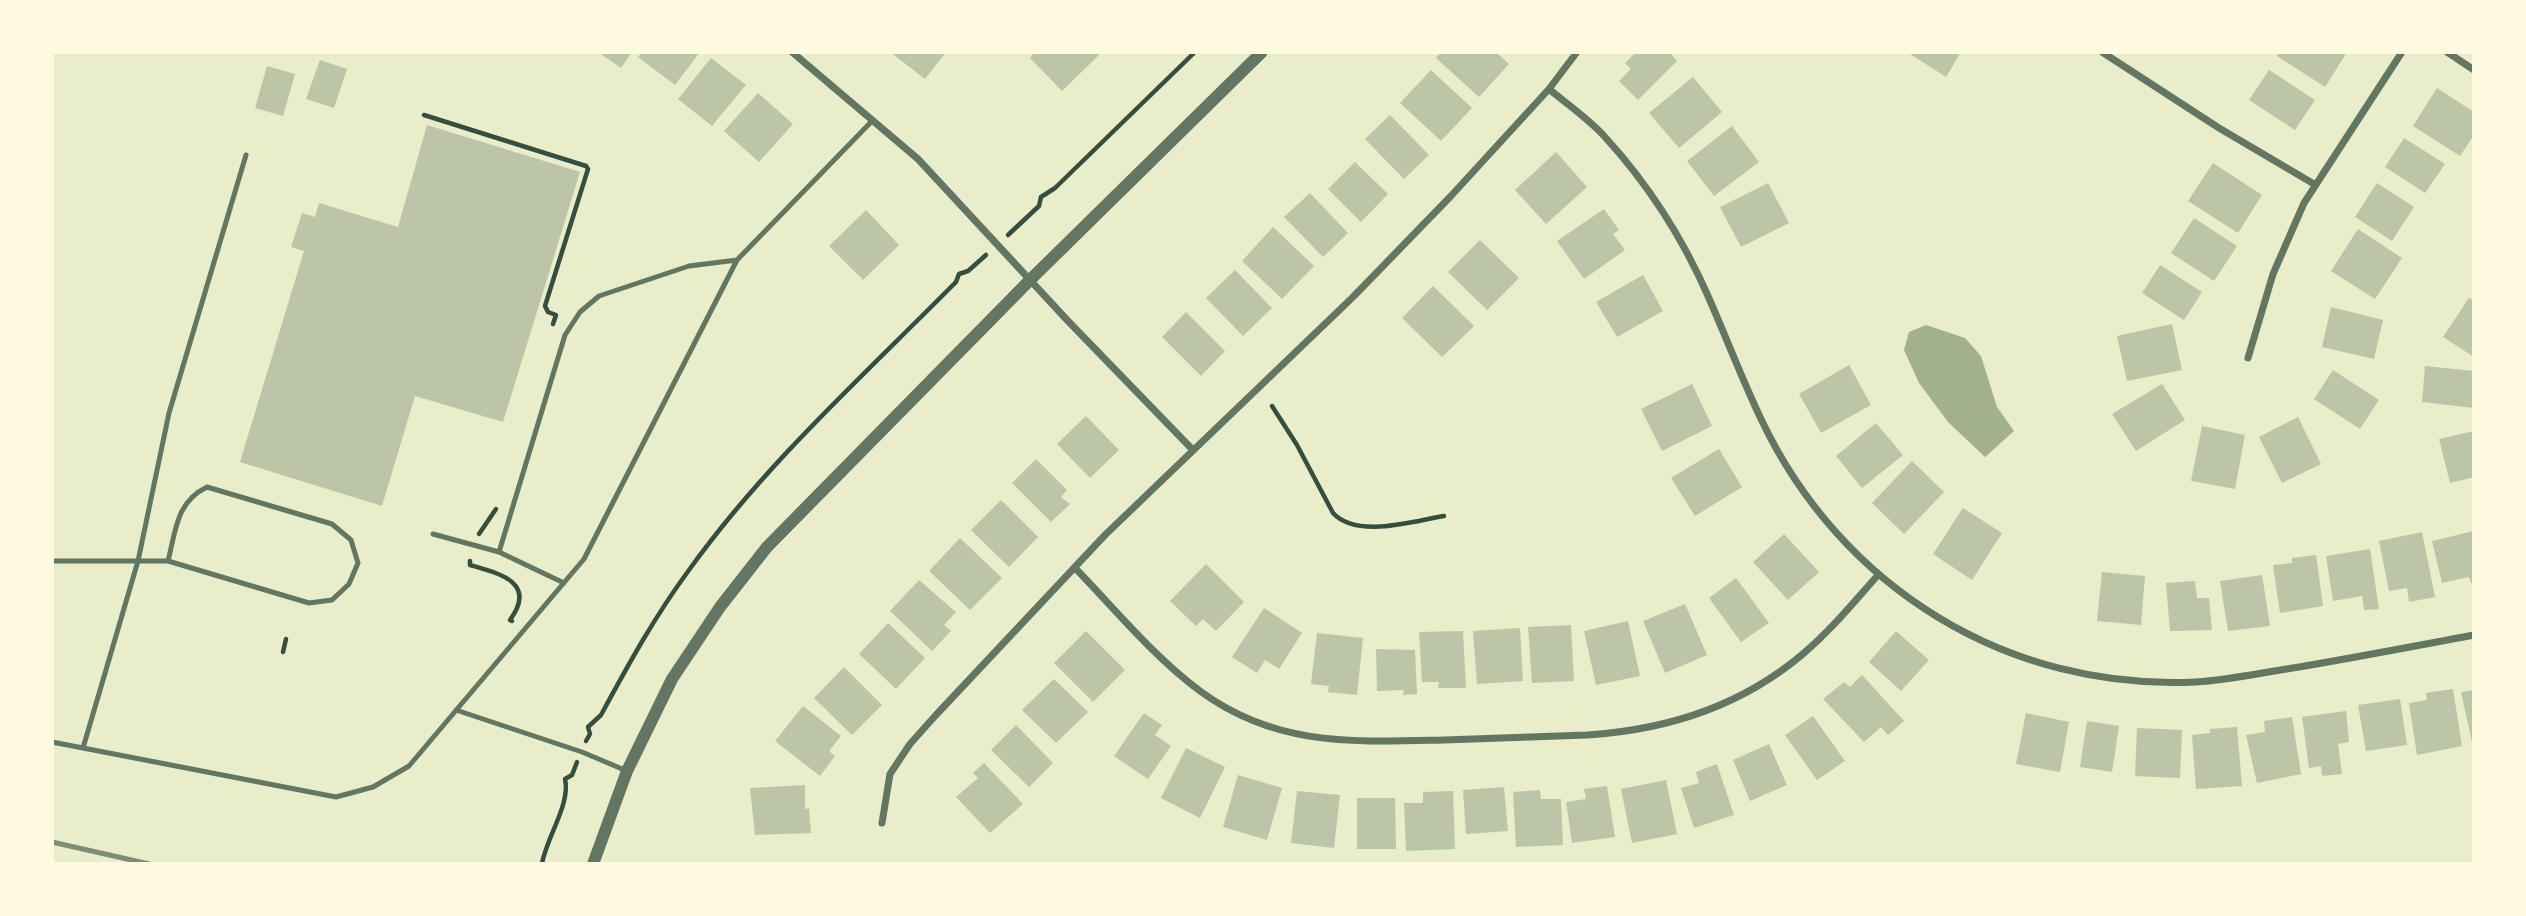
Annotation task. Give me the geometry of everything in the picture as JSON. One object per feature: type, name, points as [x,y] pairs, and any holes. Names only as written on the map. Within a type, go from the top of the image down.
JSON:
[{"type":"street","points":[[792,52],[918,159],[1068,321],[1192,449]]},
{"type":"street","points":[[593,863],[627,771],[672,679],[720,607],[767,547],[1031,279],[1262,52]]},
{"type":"street","points":[[881,823],[890,774],[910,744],[1075,568],[1192,449],[1353,296],[1450,197],[1549,89],[1577,52]]},
{"type":"street","points":[[2102,52],[2219,128],[2314,184]]},
{"type":"street","points":[[2248,358],[2264,301],[2284,246],[2314,184],[2402,52]]},
{"type":"street","points":[[2447,52],[2473,69]]},
{"type":"street","points":[[1549,89],[1604,135],[1668,222],[1707,293],[1780,458],[1805,497],[1832,531],[1878,575],[1941,620],[1999,648],[2059,668],[2139,681],[2196,681],[2239,677],[2473,635]]},
{"type":"street","points":[[1075,568],[1175,671],[1212,699],[1267,727],[1305,737],[1346,741],[1587,735],[1617,733],[1672,723],[1729,702],[1768,680],[1829,630],[1878,575]]},
{"type":"lane","points":[[52,742],[336,797],[373,787],[409,766],[584,559],[737,260],[873,120]]},
{"type":"lane","points":[[83,748],[138,561],[169,413],[246,155]]},
{"type":"lane","points":[[499,552],[565,335],[580,312],[599,296],[689,266],[737,260]]},
{"type":"lane","points":[[52,561],[168,561],[309,603],[332,600],[349,584],[358,562],[351,540],[332,524],[207,487],[193,494],[180,513],[168,561]]},
{"type":"lane","points":[[433,534],[499,552],[564,583]]},
{"type":"lane","points":[[456,710],[582,752],[627,771]]},
{"type":"path","points":[[1039,206],[1041,197],[1064,179],[1192,54]]},
{"type":"path","points":[[424,116],[586,166],[588,169],[545,306],[548,312],[556,315],[552,328]]},
{"type":"path","points":[[590,734],[588,727],[601,715],[656,617],[724,525],[780,460],[956,282],[959,274],[968,271]]},
{"type":"path","points":[[1272,406],[1297,445],[1333,513],[1340,520],[1349,525],[1367,527],[1444,516]]},
{"type":"path","points":[[478,538],[496,509],[500,496]]},
{"type":"path","points":[[470,561],[470,565],[505,575],[516,585],[520,599],[517,611],[510,620],[512,621]]},
{"type":"path","points":[[283,652],[286,639]]},
{"type":"path","points":[[542,863],[564,800],[567,787],[565,779],[572,775]]},
{"type":"shaded area","points":[[1926,325],[1965,338],[1981,356],[1997,407],[2014,431],[1985,457],[1948,422],[1919,383],[1904,350],[1909,332]]},
{"type":"building","points":[[598,52],[632,52],[621,68]]},
{"type":"building","points":[[642,52],[700,52],[675,85],[638,57]]},
{"type":"building","points":[[890,52],[946,52],[925,79]]},
{"type":"building","points":[[1035,52],[1100,54],[1062,91],[1030,58]]},
{"type":"building","points":[[1441,52],[1496,52],[1509,64],[1479,97],[1436,58]]},
{"type":"building","points":[[1636,52],[1669,52],[1677,61],[1638,100],[1619,81],[1631,69],[1625,63]]},
{"type":"building","points":[[1907,52],[1961,52],[1946,77]]},
{"type":"building","points":[[2279,52],[2347,52],[2325,87],[2277,56]]},
{"type":"building","points":[[711,58],[746,85],[712,126],[678,99]]},
{"type":"building","points":[[320,60],[347,69],[334,108],[306,99]]},
{"type":"building","points":[[267,66],[295,74],[283,116],[255,108]]},
{"type":"building","points":[[1431,70],[1472,108],[1441,141],[1400,103]]},
{"type":"building","points":[[2269,70],[2315,100],[2295,130],[2249,100]]},
{"type":"building","points":[[1693,77],[1722,112],[1679,148],[1649,113]]},
{"type":"building","points":[[2437,88],[2474,112],[2474,135],[2460,156],[2413,126]]},
{"type":"building","points":[[758,93],[793,124],[759,162],[724,131]]},
{"type":"building","points":[[1390,115],[1429,155],[1404,179],[1365,139]]},
{"type":"building","points":[[427,125],[580,172],[503,422],[415,396],[382,506],[240,462],[304,251],[291,247],[302,213],[315,217],[319,203],[398,227]]},
{"type":"building","points":[[1732,126],[1759,162],[1714,196],[1687,161]]},
{"type":"building","points":[[2404,138],[2445,164],[2425,193],[2385,167]]},
{"type":"building","points":[[1556,152],[1587,187],[1546,224],[1515,190]]},
{"type":"building","points":[[1355,162],[1388,194],[1361,222],[1328,189]]},
{"type":"building","points":[[2213,163],[2262,195],[2238,233],[2188,201]]},
{"type":"building","points":[[1768,183],[1789,223],[1741,247],[1720,207]]},
{"type":"building","points":[[2377,183],[2414,207],[2392,241],[2355,217]]},
{"type":"building","points":[[1310,193],[1348,233],[1323,257],[1284,217]]},
{"type":"building","points":[[1604,209],[1619,230],[1613,234],[1625,250],[1584,279],[1557,241]]},
{"type":"building","points":[[866,210],[899,245],[863,280],[829,246]]},
{"type":"building","points":[[2194,218],[2237,246],[2214,281],[2171,253]]},
{"type":"building","points":[[1273,227],[1314,266],[1282,299],[1242,261]]},
{"type":"building","points":[[2358,229],[2402,258],[2375,299],[2331,271]]},
{"type":"building","points":[[1480,240],[1519,278],[1487,310],[1448,272]]},
{"type":"building","points":[[2160,265],[2202,292],[2184,320],[2142,293]]},
{"type":"building","points":[[1235,270],[1272,308],[1243,336],[1206,298]]},
{"type":"building","points":[[1643,275],[1663,311],[1617,337],[1596,302]]},
{"type":"building","points":[[1433,286],[1474,326],[1442,357],[1402,318]]},
{"type":"building","points":[[2469,298],[2474,301],[2474,357],[2443,337]]},
{"type":"building","points":[[2331,307],[2383,320],[2374,359],[2322,347]]},
{"type":"building","points":[[1186,312],[1225,351],[1201,376],[1162,337]]},
{"type":"building","points":[[2172,324],[2182,370],[2127,381],[2117,336]]},
{"type":"building","points":[[1849,365],[1871,405],[1821,433],[1799,394]]},
{"type":"building","points":[[2425,366],[2474,371],[2474,408],[2422,402]]},
{"type":"building","points":[[2333,370],[2379,400],[2360,429],[2314,399]]},
{"type":"building","points":[[1692,384],[1712,426],[1662,451],[1641,409]]},
{"type":"building","points":[[2162,384],[2185,420],[2136,451],[2112,414]]},
{"type":"building","points":[[1086,416],[1119,450],[1090,478],[1057,444]]},
{"type":"building","points":[[2298,417],[2321,464],[2282,483],[2259,437]]},
{"type":"building","points":[[1876,423],[1903,455],[1862,488],[1836,456]]},
{"type":"building","points":[[2202,426],[2245,435],[2235,489],[2191,481]]},
{"type":"building","points":[[2474,431],[2474,477],[2450,483],[2439,439]]},
{"type":"building","points":[[1719,449],[1742,487],[1695,516],[1671,478]]},
{"type":"building","points":[[1036,459],[1067,490],[1061,497],[1070,504],[1051,522],[1012,483]]},
{"type":"building","points":[[1912,461],[1944,492],[1904,534],[1872,503]]},
{"type":"building","points":[[1001,500],[1038,537],[1009,567],[971,530]]},
{"type":"building","points":[[1963,508],[2002,533],[1972,580],[1933,554]]},
{"type":"building","points":[[2474,531],[2474,591],[2469,577],[2442,583],[2432,541]]},
{"type":"building","points":[[2422,532],[2435,597],[2409,602],[2407,588],[2389,591],[2379,541]]},
{"type":"building","points":[[1784,534],[1819,572],[1788,600],[1753,562]]},
{"type":"building","points":[[960,538],[1002,578],[970,610],[929,571]]},
{"type":"building","points":[[2370,549],[2379,609],[2364,610],[2362,596],[2333,601],[2326,556]]},
{"type":"building","points":[[2316,555],[2323,606],[2280,613],[2273,565],[2292,563],[2292,558]]},
{"type":"building","points":[[1206,564],[1244,602],[1216,631],[1203,619],[1196,626],[1170,601]]},
{"type":"building","points":[[2102,572],[2145,576],[2141,625],[2097,621]]},
{"type":"building","points":[[2262,575],[2270,626],[2228,631],[2220,581]]},
{"type":"building","points":[[1736,578],[1769,623],[1741,642],[1709,598]]},
{"type":"building","points":[[919,580],[956,612],[944,625],[951,631],[932,651],[890,611]]},
{"type":"building","points":[[2195,581],[2197,598],[2209,598],[2212,630],[2170,631],[2166,583]]},
{"type":"building","points":[[1685,604],[1707,655],[1665,673],[1643,621]]},
{"type":"building","points":[[1264,608],[1302,633],[1279,669],[1265,660],[1257,673],[1232,657]]},
{"type":"building","points":[[1628,621],[1640,676],[1596,685],[1584,631]]},
{"type":"building","points":[[888,623],[925,658],[896,689],[859,654]]},
{"type":"building","points":[[1571,625],[1574,681],[1532,683],[1528,627]]},
{"type":"building","points":[[1520,628],[1523,681],[1477,684],[1473,631]]},
{"type":"building","points":[[1086,631],[1125,670],[1093,702],[1054,663]]},
{"type":"building","points":[[1463,631],[1466,688],[1438,688],[1439,682],[1422,682],[1419,632]]},
{"type":"building","points":[[1896,631],[1929,660],[1901,691],[1869,662]]},
{"type":"building","points":[[1317,633],[1363,638],[1357,695],[1328,692],[1329,686],[1311,684]]},
{"type":"building","points":[[1376,649],[1415,650],[1417,694],[1403,695],[1404,690],[1377,691]]},
{"type":"building","points":[[844,667],[882,705],[852,735],[814,698]]},
{"type":"building","points":[[1862,675],[1904,721],[1888,735],[1881,727],[1864,742],[1823,699],[1844,682],[1850,687]]},
{"type":"building","points":[[1054,679],[1088,712],[1056,743],[1022,710]]},
{"type":"building","points":[[2453,689],[2462,746],[2417,755],[2409,703],[2427,700],[2426,693]]},
{"type":"building","points":[[2474,690],[2474,742],[2472,742],[2461,692]]},
{"type":"building","points":[[2400,699],[2407,745],[2366,751],[2358,705]]},
{"type":"building","points":[[803,706],[841,736],[829,751],[835,756],[820,776],[775,741]]},
{"type":"building","points":[[2346,711],[2349,742],[2338,744],[2342,774],[2322,776],[2321,766],[2309,768],[2302,717]]},
{"type":"building","points":[[1144,713],[1162,725],[1155,735],[1171,746],[1148,779],[1114,756]]},
{"type":"building","points":[[2026,713],[2069,722],[2060,772],[2016,764]]},
{"type":"building","points":[[1813,716],[1845,761],[1817,780],[1785,735]]},
{"type":"building","points":[[2292,717],[2301,774],[2257,783],[2246,735],[2265,732],[2264,721]]},
{"type":"building","points":[[2087,721],[2119,726],[2112,772],[2080,767]]},
{"type":"building","points":[[1016,725],[1053,763],[1029,787],[991,750]]},
{"type":"building","points":[[2237,727],[2242,786],[2196,789],[2192,735],[2210,733],[2210,729]]},
{"type":"building","points":[[2137,728],[2182,730],[2180,778],[2135,776]]},
{"type":"building","points":[[1769,744],[1787,785],[1750,801],[1733,760]]},
{"type":"building","points":[[1186,748],[1225,767],[1200,818],[1161,798]]},
{"type":"building","points":[[984,763],[1023,804],[990,833],[956,797],[978,778],[973,773]]},
{"type":"building","points":[[1717,764],[1734,815],[1694,828],[1681,788],[1699,783],[1696,772]]},
{"type":"building","points":[[1238,775],[1282,788],[1267,840],[1223,827]]},
{"type":"building","points":[[1666,780],[1677,834],[1632,843],[1621,789]]},
{"type":"building","points":[[805,785],[805,809],[809,808],[811,833],[755,835],[750,788]]},
{"type":"building","points":[[1607,786],[1615,837],[1572,843],[1566,802],[1586,799],[1584,789]]},
{"type":"building","points":[[1504,787],[1508,831],[1466,834],[1463,790]]},
{"type":"building","points":[[1540,790],[1541,799],[1561,799],[1563,845],[1516,847],[1513,792]]},
{"type":"building","points":[[1297,791],[1340,795],[1334,848],[1291,843]]},
{"type":"building","points":[[1453,791],[1455,849],[1406,851],[1404,803],[1423,803],[1423,792]]},
{"type":"building","points":[[1357,798],[1395,798],[1396,849],[1357,849]]},
{"type":"railway","points":[[52,842],[149,864]]}]
